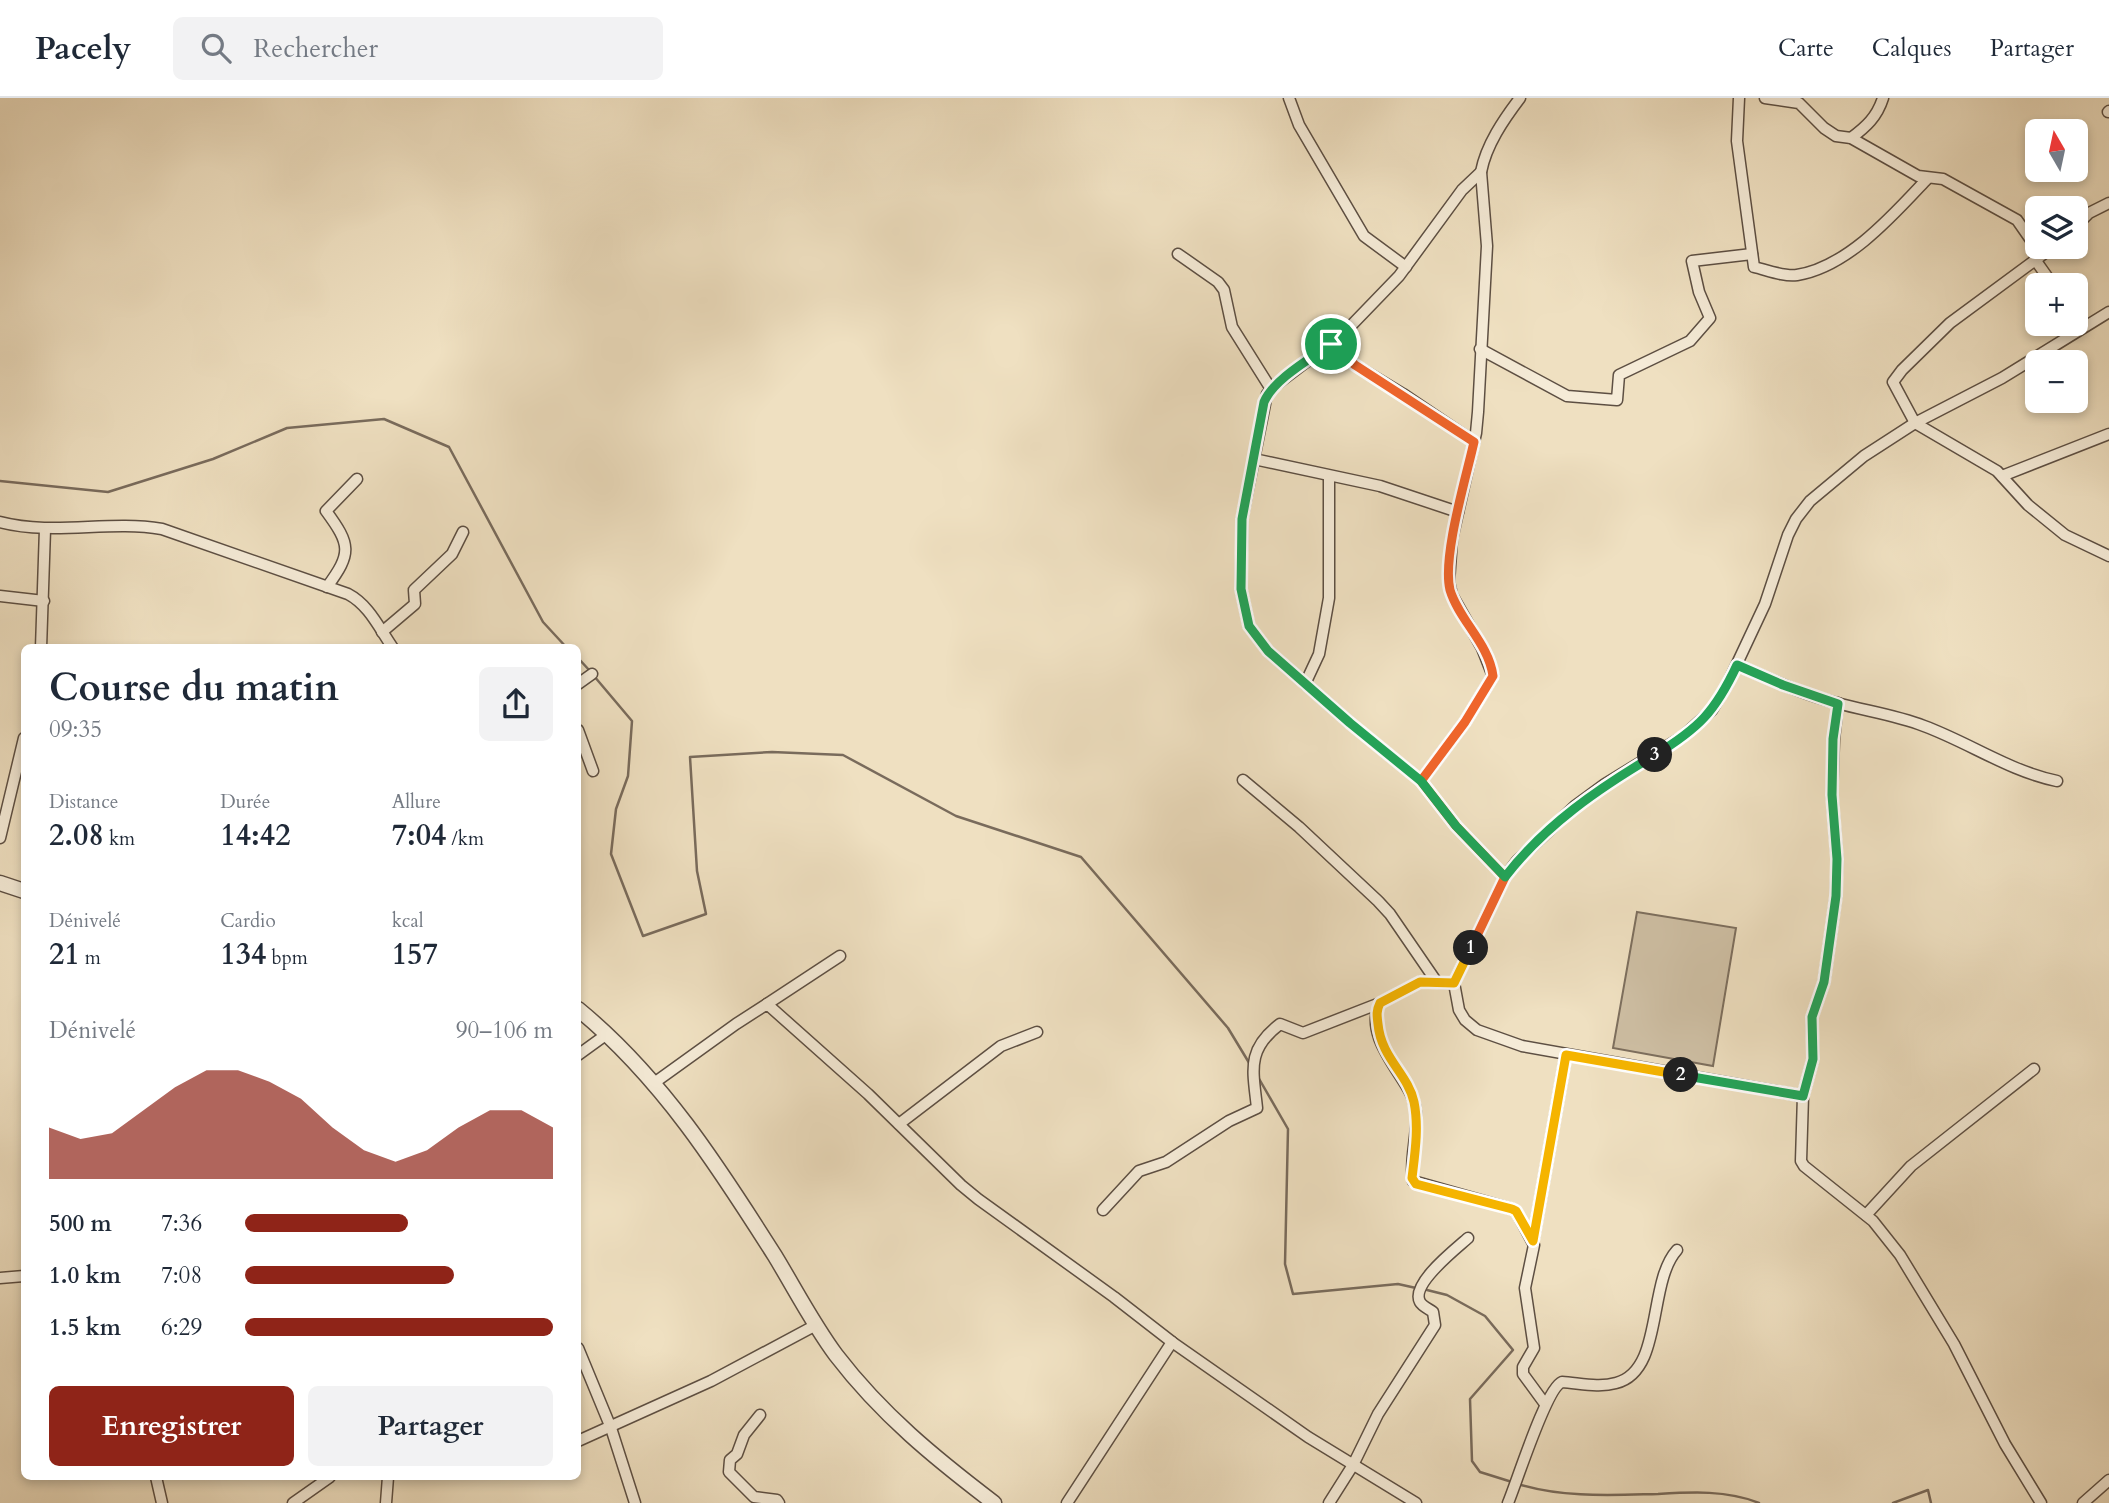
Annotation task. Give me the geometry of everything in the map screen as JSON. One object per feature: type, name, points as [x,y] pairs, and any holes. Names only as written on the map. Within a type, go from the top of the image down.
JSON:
[{"type":"street","points":[[1289,98],[1299,125],[1364,236],[1406,267]]},
{"type":"street","points":[[1421,781],[1465,722],[1493,676],[1482,648],[1450,589],[1451,539],[1474,442],[1478,412],[1487,246],[1481,172],[1483,162],[1503,122],[1520,98]]},
{"type":"street","points":[[1739,98],[1737,141],[1754,267],[1794,276],[1825,267],[1880,229],[1927,179]]},
{"type":"street","points":[[1765,98],[1798,103],[1836,136],[1851,138],[1886,160],[1927,179],[1943,179],[2017,220],[2033,243],[2036,261],[2044,273]]},
{"type":"street","points":[[1851,138],[1866,128],[1878,112],[1882,98]]},
{"type":"street","points":[[1481,172],[1462,190],[1406,267],[1331,344],[1271,389],[1264,402],[1242,519],[1241,566],[1245,615],[1258,641],[1350,723],[1421,781],[1456,826],[1505,877]]},
{"type":"street","points":[[2088,214],[2109,202]]},
{"type":"street","points":[[1178,254],[1218,282],[1224,290],[1232,327],[1271,389]]},
{"type":"street","points":[[1480,349],[1567,396],[1617,400],[1619,375],[1690,341],[1710,318],[1699,292],[1692,261],[1752,254]]},
{"type":"street","points":[[2038,259],[1950,323],[1895,377],[1894,386],[1915,423],[2002,476],[2028,505],[2066,535],[2109,556]]},
{"type":"street","points":[[2088,325],[2109,312]]},
{"type":"street","points":[[1803,1096],[1522,1046],[1477,1030],[1465,1020],[1459,1010],[1454,983],[1505,877],[1517,861],[1575,806],[1699,725],[1712,710],[1737,665],[1765,604],[1788,535],[1810,501],[1845,471],[1915,423],[2002,377],[2069,336]]},
{"type":"street","points":[[1331,344],[1355,365],[1474,442]]},
{"type":"street","points":[[2002,476],[2109,434]]},
{"type":"street","points":[[1254,458],[1380,486],[1458,512]]},
{"type":"street","points":[[1305,684],[1319,654],[1329,598],[1329,476]]},
{"type":"street","points":[[327,587],[343,565],[346,548],[341,531],[327,511],[357,479]]},
{"type":"street","points":[[0,522],[45,529],[114,524],[162,529],[360,600],[390,644]]},
{"type":"street","points":[[41,644],[45,529]]},
{"type":"street","points":[[382,632],[415,604],[414,590],[452,554],[463,532]]},
{"type":"street","points":[[0,596],[44,601]]},
{"type":"street","points":[[1737,665],[1838,704],[1878,711],[1924,726],[1999,762],[2057,781]]},
{"type":"street","points":[[581,682],[592,674]]},
{"type":"street","points":[[1838,704],[1833,739],[1832,795],[1837,859],[1836,896],[1824,982],[1812,1017],[1813,1059],[1803,1096],[1801,1161],[1866,1215],[1900,1255],[1954,1344],[2005,1444],[2041,1503]]},
{"type":"street","points":[[581,738],[593,771]]},
{"type":"street","points":[[0,838],[21,750]]},
{"type":"street","points":[[1243,780],[1299,827],[1378,901],[1436,981]]},
{"type":"street","points":[[0,883],[21,890]]},
{"type":"street","points":[[654,1083],[736,1024],[840,956]]},
{"type":"street","points":[[1103,1210],[1139,1171],[1166,1162],[1229,1121],[1257,1108],[1253,1062],[1263,1037],[1280,1024],[1303,1033],[1380,1003],[1410,985],[1436,981],[1454,983]]},
{"type":"street","points":[[1380,1003],[1377,1013],[1380,1041],[1413,1101],[1416,1136],[1413,1181],[1512,1209],[1516,1211],[1533,1241]]},
{"type":"street","points":[[767,1004],[978,1199],[1172,1342],[1308,1437],[1416,1503]]},
{"type":"street","points":[[581,1012],[607,1034],[669,1100],[734,1191],[816,1325],[862,1386],[903,1430],[994,1503]]},
{"type":"street","points":[[899,1124],[1001,1046],[1037,1032]]},
{"type":"street","points":[[581,1053],[607,1034]]},
{"type":"street","points":[[1545,1404],[1523,1374],[1523,1367],[1534,1348],[1525,1288],[1566,1055]]},
{"type":"street","points":[[1866,1215],[1911,1166],[2034,1069]]},
{"type":"street","points":[[1329,1503],[1353,1465],[1378,1414],[1435,1325],[1433,1312],[1420,1303],[1424,1281],[1433,1269],[1468,1238]]},
{"type":"street","points":[[1508,1503],[1545,1404],[1559,1382],[1602,1385],[1626,1380],[1635,1373],[1647,1349],[1663,1270],[1677,1250]]},
{"type":"street","points":[[0,1278],[21,1276]]},
{"type":"street","points":[[581,1440],[711,1381],[816,1325]]},
{"type":"street","points":[[1067,1503],[1172,1342]]},
{"type":"street","points":[[581,1355],[611,1428],[635,1503]]},
{"type":"street","points":[[760,1415],[744,1435],[737,1454],[730,1460],[729,1472],[754,1497],[777,1500],[779,1503]]},
{"type":"street","points":[[157,1480],[162,1503]]},
{"type":"street","points":[[293,1503],[326,1480]]},
{"type":"street","points":[[386,1503],[388,1480]]},
{"type":"street","points":[[2083,1503],[2109,1480]]},
{"type":"shaded area","points":[[1637,912],[1736,928],[1713,1066],[1613,1048]]},
{"type":"waterway","points":[[0,481],[108,492],[213,459],[287,428],[384,419],[449,447],[543,622],[563,644]]},
{"type":"waterway","points":[[581,661],[590,671]]},
{"type":"waterway","points":[[594,676],[632,721],[628,776],[616,809],[611,854],[643,936],[706,914],[697,871],[690,757],[772,752],[843,755],[956,816],[1081,857],[1228,1028],[1251,1066]]},
{"type":"waterway","points":[[1258,1077],[1288,1129],[1285,1264],[1293,1294],[1398,1284],[1416,1288]]},
{"type":"waterway","points":[[1423,1289],[1447,1295],[1485,1316],[1513,1350],[1470,1399],[1472,1461],[1480,1472],[1512,1482]]},
{"type":"waterway","points":[[1518,1484],[1552,1492],[1588,1495],[1709,1493],[1759,1503]]},
{"type":"waterway","points":[[1893,1503],[1928,1490],[1931,1503]]},
{"type":"route","points":[[1331,344],[1271,389],[1264,402],[1242,519],[1241,589],[1245,615],[1258,641],[1350,723],[1421,781],[1427,789],[1456,826],[1505,877],[1517,861],[1575,806],[1699,725],[1712,710],[1737,665],[1838,704],[1833,739],[1832,795],[1837,859],[1836,896],[1824,982],[1812,1017],[1813,1059],[1803,1096],[1566,1055],[1533,1241],[1516,1211],[1512,1209],[1413,1181],[1416,1136],[1413,1101],[1382,1046],[1377,1013],[1380,1003],[1410,985],[1436,981],[1454,983],[1505,877],[1456,826],[1421,781],[1465,722],[1493,676],[1482,648],[1452,595],[1449,582],[1451,539],[1474,442],[1344,358],[1331,344]]}]
